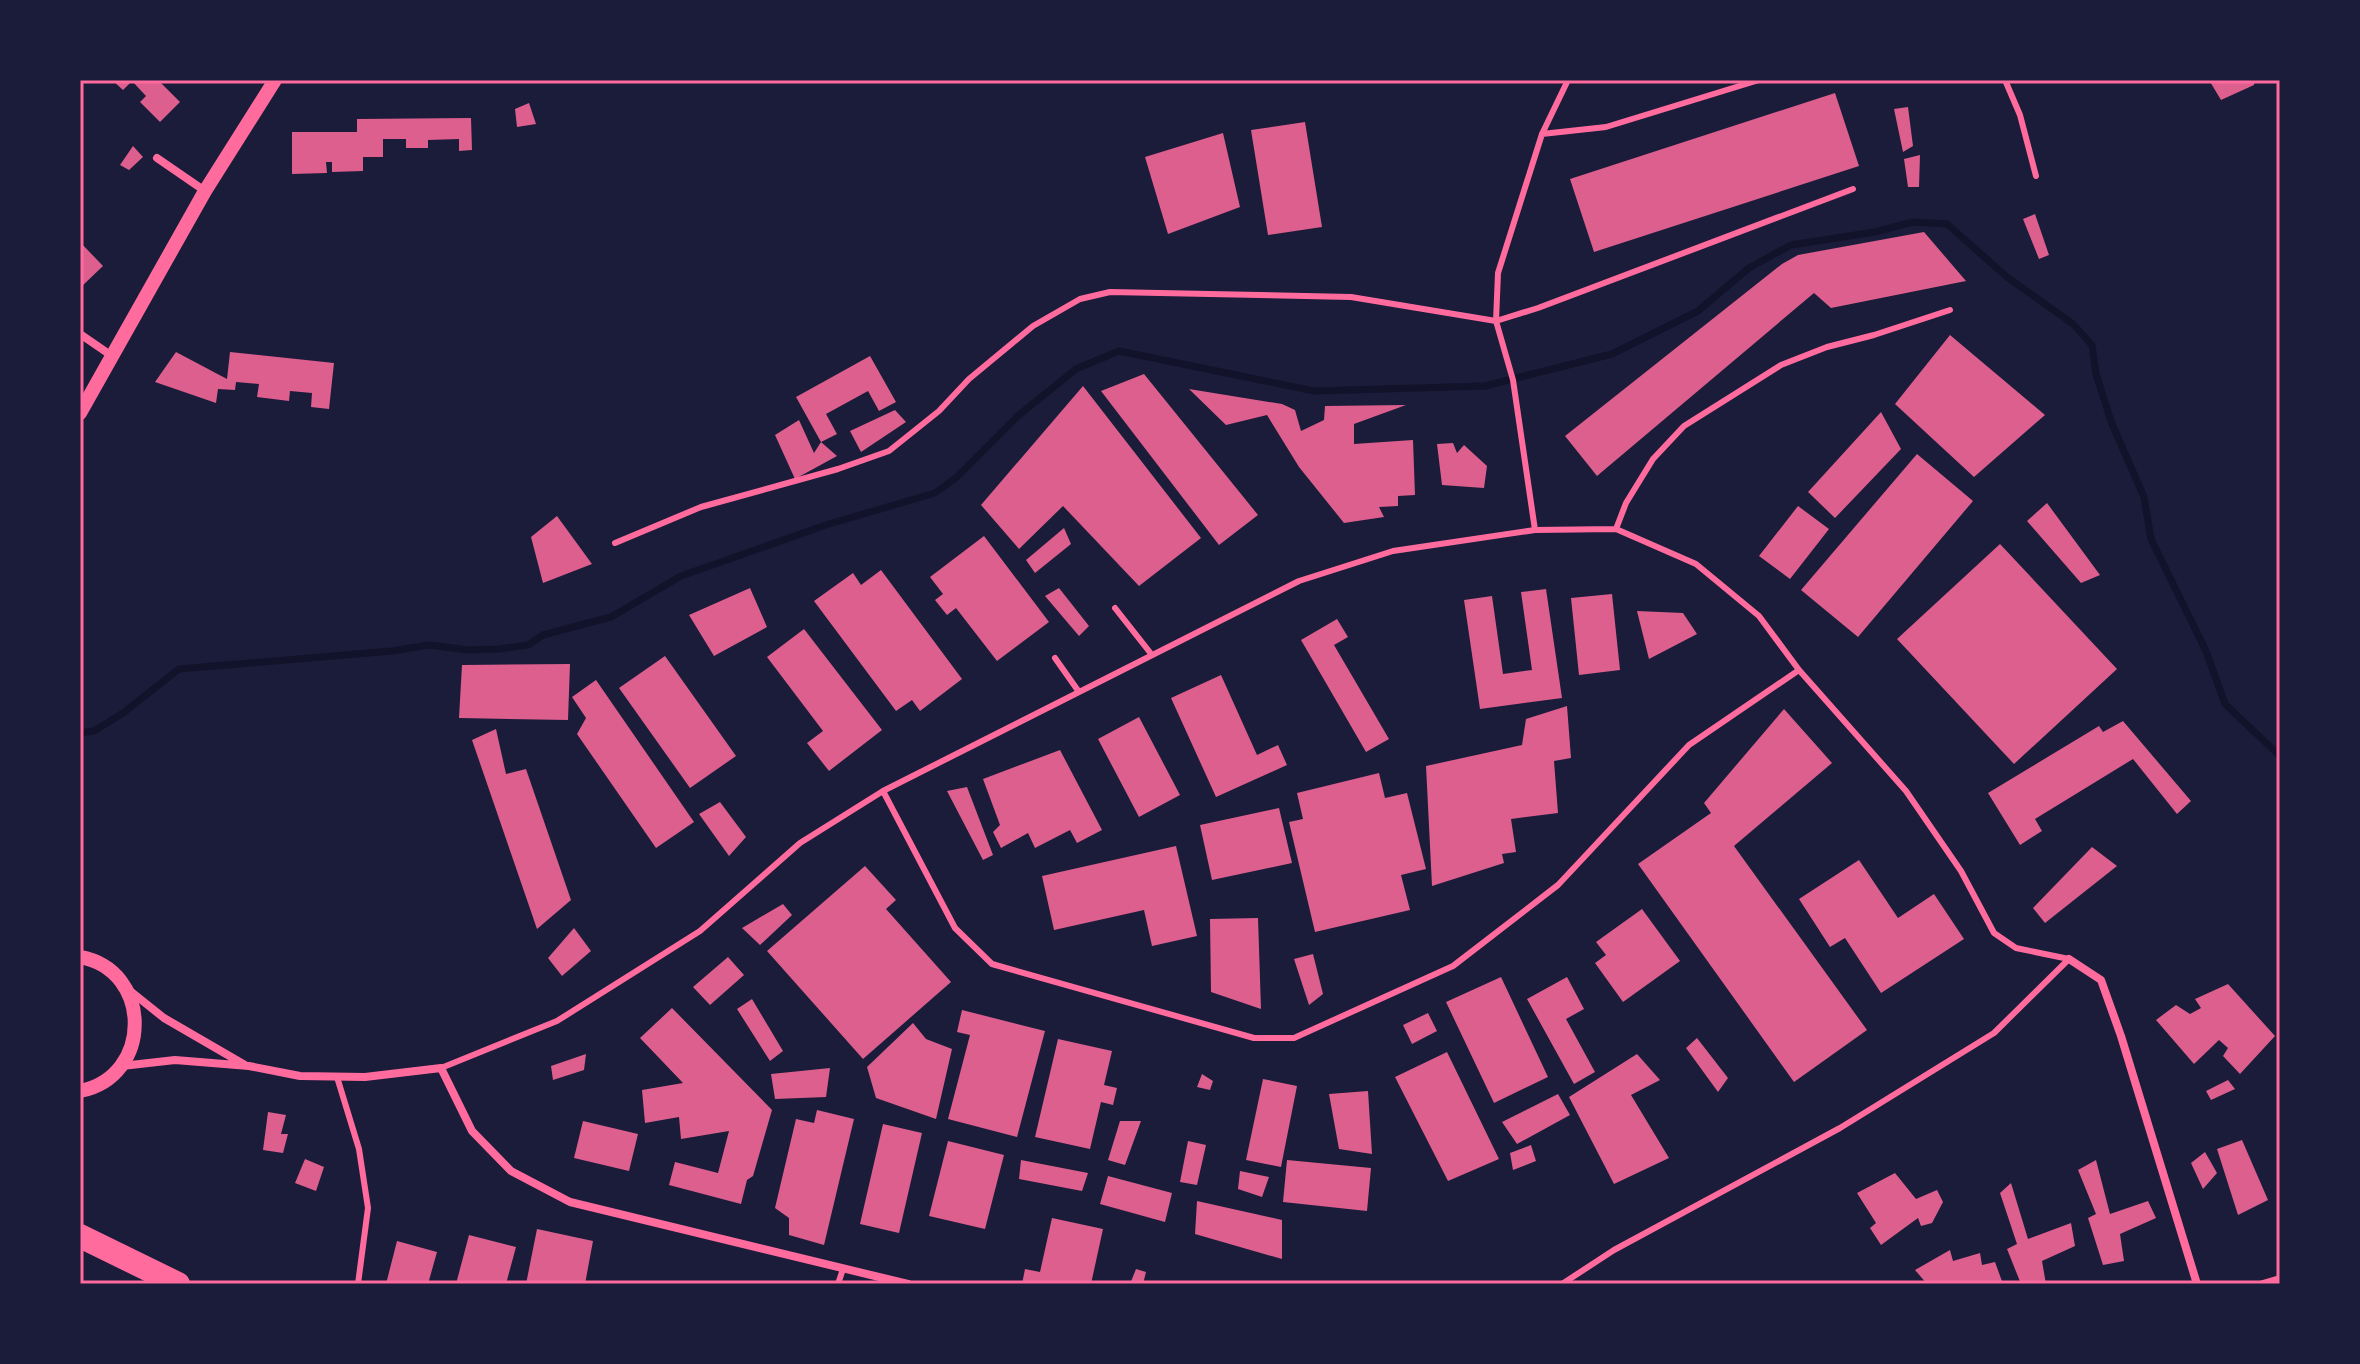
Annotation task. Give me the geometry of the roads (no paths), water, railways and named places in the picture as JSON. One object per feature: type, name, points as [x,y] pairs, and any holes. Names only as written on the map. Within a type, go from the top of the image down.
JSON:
[{"type":"highway","points":[[80,1236],[178,1284]]},
{"type":"street","points":[[80,413],[205,191],[275,80]]},
{"type":"street","points":[[157,158],[205,191]]},
{"type":"street","points":[[80,334],[112,356]]},
{"type":"street","points":[[80,957],[110,970],[125,987],[164,1018],[249,1066]]},
{"type":"street","points":[[2069,959],[2101,980],[2197,1284]]},
{"type":"street","points":[[80,1091],[108,1080],[122,1066],[132,1048],[136,1027],[134,1007],[125,987]]},
{"type":"street","points":[[122,1066],[175,1060],[249,1066],[300,1076],[337,1077],[365,1077],[441,1068],[472,1131],[511,1171],[570,1202],[908,1284]]},
{"type":"street","points":[[2263,1284],[2280,1279]]},
{"type":"lane","points":[[1535,530],[1513,380],[1496,321],[1498,273],[1542,134],[1568,80]]},
{"type":"lane","points":[[1542,134],[1606,127],[1759,80]]},
{"type":"lane","points":[[2005,80],[2020,115],[2036,176]]},
{"type":"lane","points":[[615,543],[701,507],[838,469],[889,451],[939,411],[969,379],[1004,349],[1033,326],[1080,299],[1110,292],[1351,297],[1496,321],[1853,189]]},
{"type":"lane","points":[[1616,529],[1626,503],[1653,459],[1684,426],[1781,365],[1827,347],[1950,310]]},
{"type":"lane","points":[[441,1068],[557,1021],[700,931],[800,843],[883,791],[1299,581],[1379,555],[1469,538],[1535,530],[1616,529],[1696,564],[1759,616],[1799,670],[1906,791],[1961,871],[1994,933],[2016,948],[2069,959]]},
{"type":"lane","points":[[1115,608],[1152,655]]},
{"type":"lane","points":[[1055,658],[1079,692]]},
{"type":"lane","points":[[883,791],[955,928],[992,964],[1254,1038],[1294,1038],[1453,966],[1558,885],[1689,745],[1799,670]]},
{"type":"lane","points":[[1562,1284],[1614,1250],[1840,1128],[1994,1033],[2069,959]]},
{"type":"lane","points":[[337,1077],[359,1149],[368,1208],[358,1284]]},
{"type":"lane","points":[[838,1284],[843,1269]]},
{"type":"waterway","points":[[80,733],[94,731],[123,713],[179,669],[392,651],[429,645],[468,650],[499,649],[528,645],[543,635],[611,617],[681,576],[829,524],[935,493],[957,477],[1019,415],[1076,369],[1119,351],[1314,391],[1485,386],[1612,354],[1698,311],[1749,268],[1791,245],[1875,232],[1913,222],[1947,224],[2007,277],[2073,324],[2092,345],[2096,374],[2112,424],[2144,497],[2151,539],[2206,651],[2225,704],[2280,756]]}]
